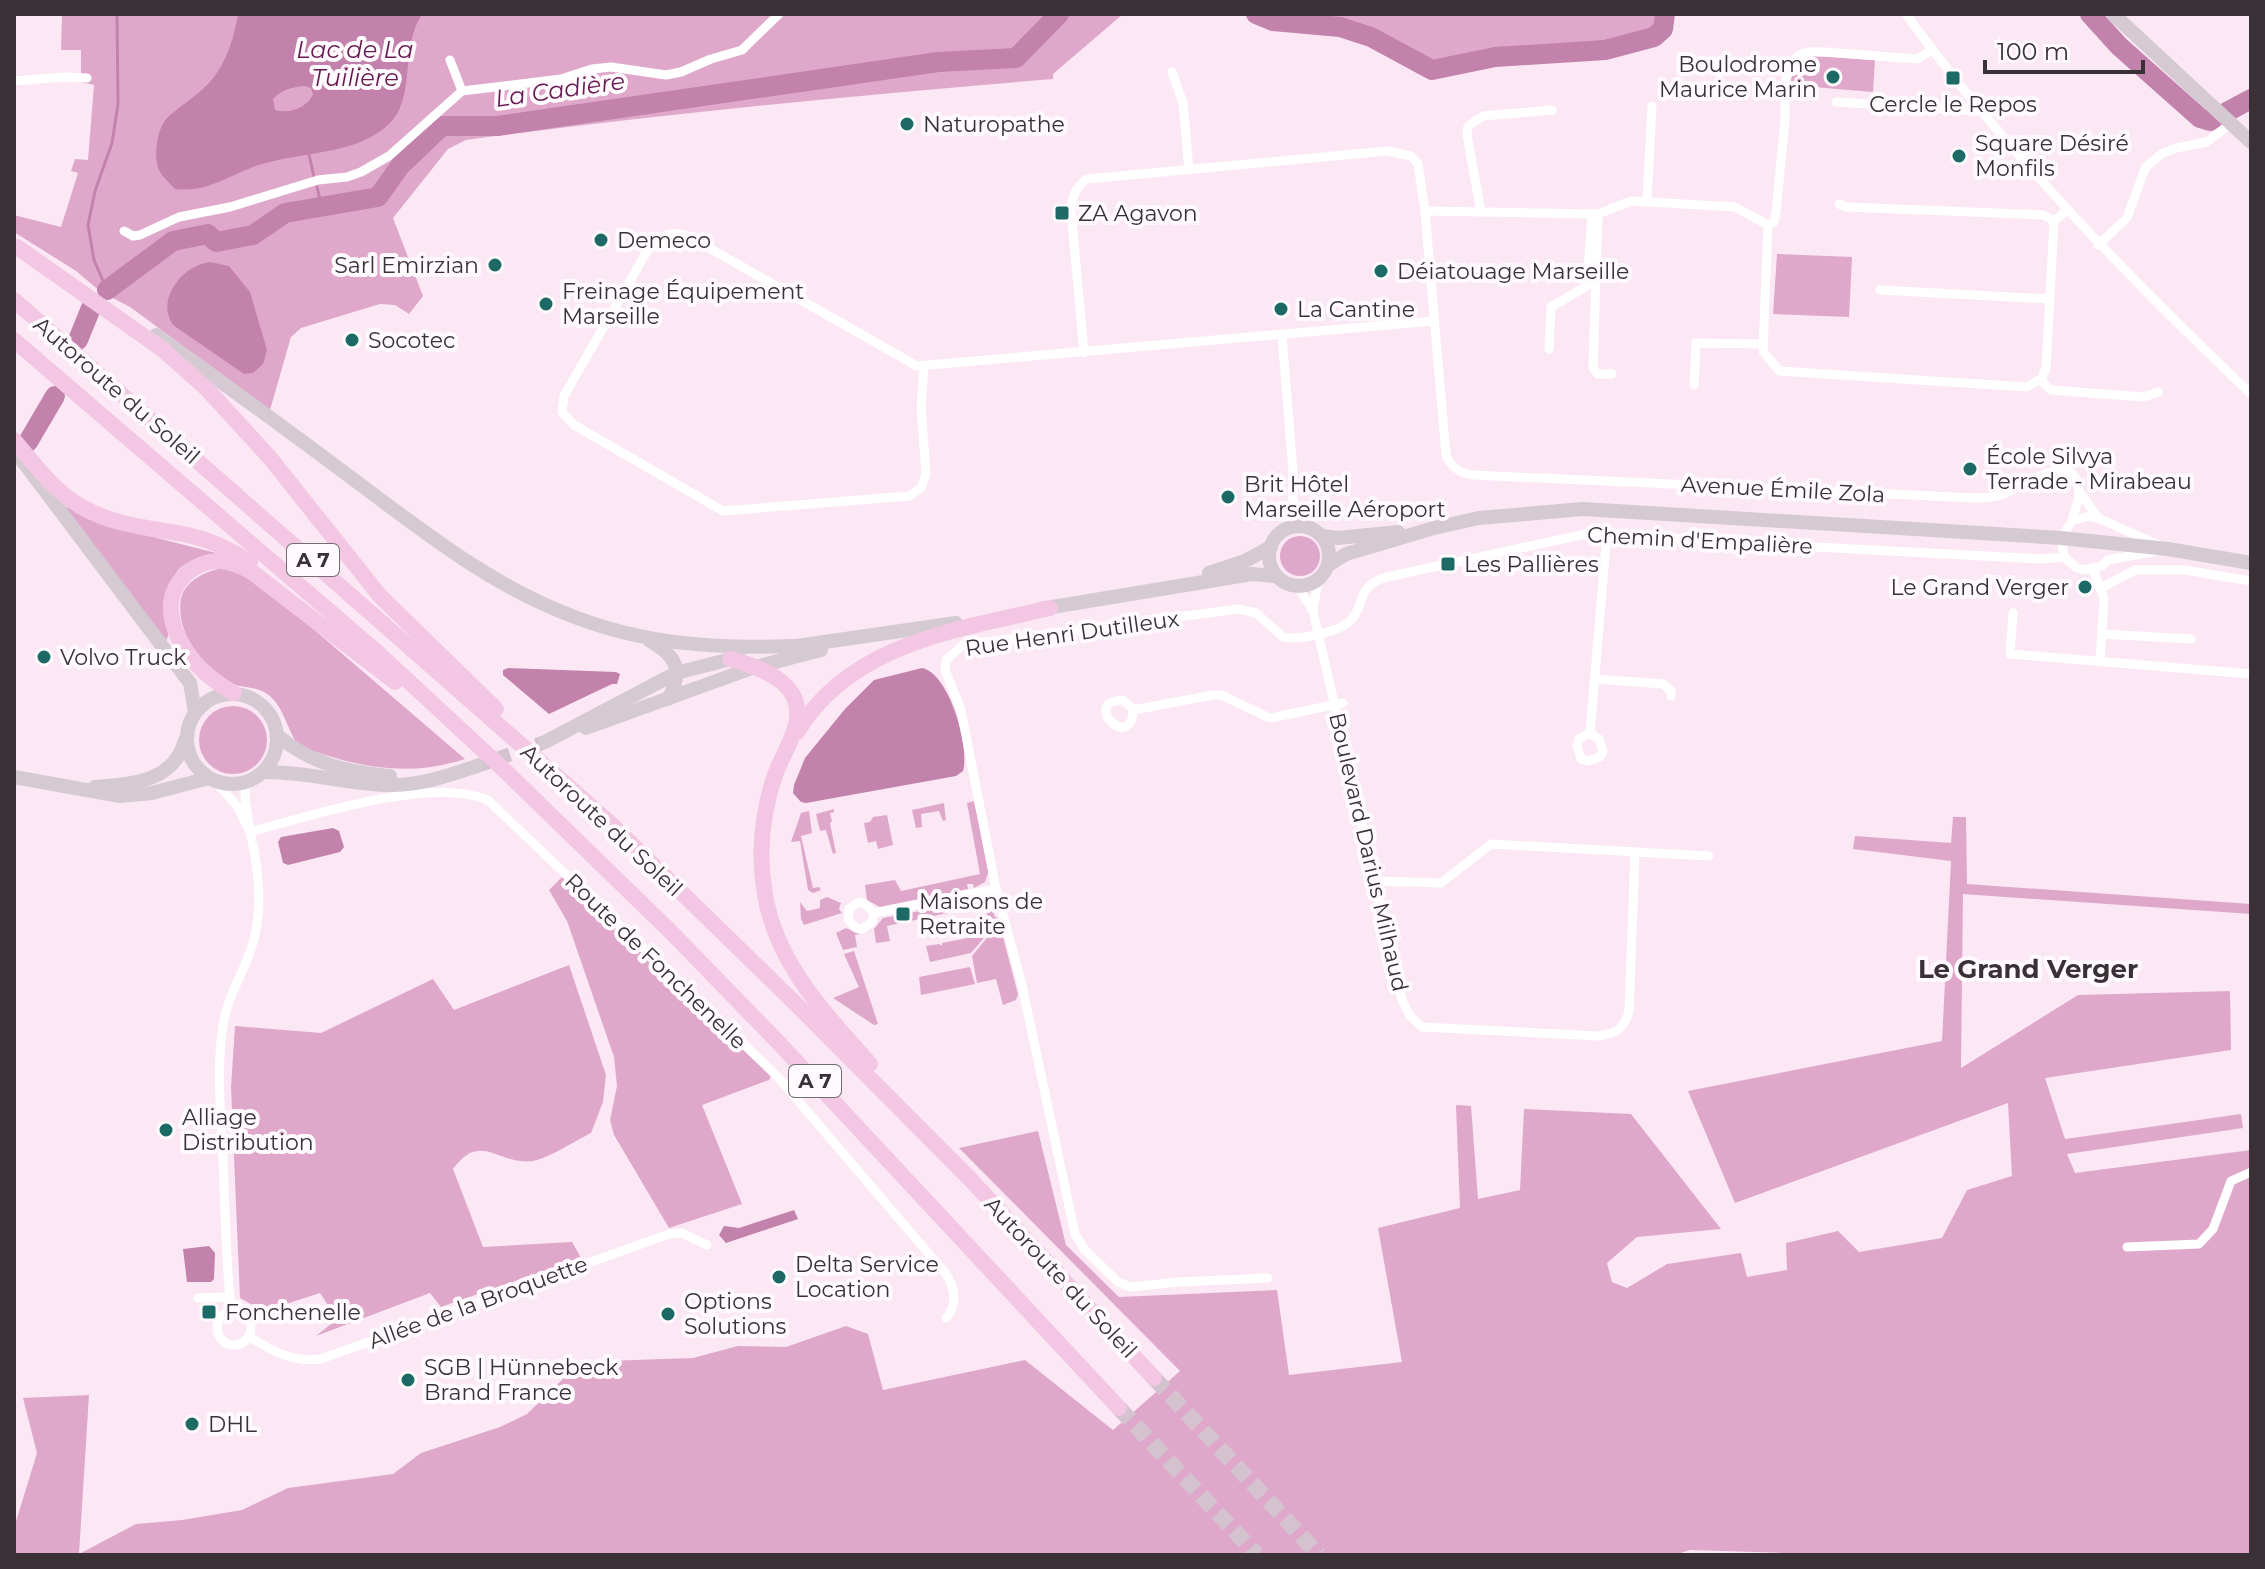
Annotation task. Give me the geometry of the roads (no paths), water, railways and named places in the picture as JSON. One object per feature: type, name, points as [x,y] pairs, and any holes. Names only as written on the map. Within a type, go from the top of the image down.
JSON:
[{"type":"highway","points":[[17,247],[96,298],[162,349],[207,389],[270,458],[380,596],[547,756],[610,823]]},
{"type":"highway","name":"Autoroute du Soleil","points":[[14,300],[610,823],[971,1180],[1154,1378]]},
{"type":"highway","name":"Autoroute du Soleil","points":[[14,340],[332,613],[499,765],[671,932],[778,1042],[1119,1408]]},
{"type":"highway","points":[[14,440],[46,478],[92,513],[191,536],[219,545],[249,561],[372,664]]},
{"type":"highway","points":[[234,693],[216,683],[197,665],[184,647],[171,616],[170,601],[175,588],[192,569],[207,563],[230,562],[252,572],[499,765]]},
{"type":"highway","points":[[971,1180],[810,996],[787,960],[774,932],[761,869],[762,833],[775,774],[788,747],[802,723],[852,672],[881,654],[935,635],[1050,608]]},
{"type":"highway","points":[[730,659],[780,679],[793,697],[797,717],[788,747]]},
{"type":"main road","points":[[2113,14],[2251,142]]},
{"type":"main road","points":[[96,298],[489,575],[572,617],[645,638],[713,647],[792,646]]},
{"type":"main road","points":[[14,449],[190,683],[195,712]]},
{"type":"main road","points":[[1271,547],[1271,567],[1276,576],[1298,587],[1318,580],[1328,565],[1346,554],[1434,528],[1479,518],[1583,509],[2061,538],[2168,549],[2251,563]]},
{"type":"main road","points":[[1157,588],[1222,569],[1271,547],[1284,531],[1293,527],[1338,538],[1434,528]]},
{"type":"main road","points":[[1315,532],[1329,550],[1328,565]]},
{"type":"main road","points":[[911,631],[755,667],[545,742],[676,673],[730,659],[792,646],[911,631],[1157,588],[1252,574],[1276,576]]},
{"type":"main road","points":[[645,638],[668,654],[676,673],[676,685],[668,699]]},
{"type":"main road","points":[[14,777],[108,794],[133,795],[212,780],[231,784],[246,782],[263,772],[271,761],[277,735],[268,711],[258,702],[234,693],[212,698],[195,712],[183,750],[172,767],[157,777],[125,784],[79,788]]},
{"type":"main road","points":[[277,735],[309,758],[346,770],[393,777],[462,771]]},
{"type":"main road","points":[[186,736],[192,760],[212,780]]},
{"type":"main road","points":[[263,772],[393,785],[419,783],[477,766]]},
{"type":"street","points":[[124,231],[133,236],[140,235],[179,217],[230,207],[318,180],[361,172],[389,156],[462,91],[561,79],[592,69],[611,67],[666,75],[681,72],[742,50],[779,14]]},
{"type":"street","points":[[1906,14],[1980,111],[2098,245],[2251,394]]},
{"type":"street","points":[[1768,225],[1774,222],[1776,212],[1785,120],[1785,85],[1789,66],[1798,56],[1807,52],[1825,52],[1917,59],[1932,50]]},
{"type":"street","points":[[450,60],[462,91]]},
{"type":"street","points":[[1172,72],[1183,103],[1189,169]]},
{"type":"street","points":[[14,81],[87,78]]},
{"type":"street","points":[[1836,102],[1980,111]]},
{"type":"street","points":[[1647,202],[1652,106]]},
{"type":"street","points":[[1481,212],[1468,126],[1483,116],[1552,110]]},
{"type":"street","points":[[2098,245],[2127,218],[2145,168],[2161,154],[2207,142],[2224,117]]},
{"type":"street","points":[[924,367],[921,406],[926,474],[921,488],[909,496],[723,511],[574,425],[561,407],[564,396],[650,246],[656,239],[672,233],[688,236],[909,363],[924,367],[1282,336],[1434,321],[1418,164],[1411,156],[1399,152],[1087,179],[1077,186],[1071,210],[1084,353]]},
{"type":"street","points":[[1425,211],[1595,214],[1631,201],[1735,207],[1768,225]]},
{"type":"street","points":[[1839,204],[1846,207],[2044,215],[2054,221]]},
{"type":"street","points":[[1768,225],[1763,351],[1779,371],[2027,387],[2040,380],[2046,368],[2054,221],[2067,210]]},
{"type":"street","points":[[1549,349],[1551,307],[1587,286],[1595,214]]},
{"type":"street","points":[[1595,214],[1593,368],[1598,374],[1612,374]]},
{"type":"street","points":[[1880,290],[2049,299]]},
{"type":"street","name":"Avenue Émile Zola","points":[[1434,321],[1446,455],[1458,471],[1473,475],[1976,498],[2005,494],[2051,470],[2065,470],[2074,477],[2079,491]]},
{"type":"street","points":[[1282,336],[1293,471],[1293,501],[1284,531]]},
{"type":"street","points":[[1694,385],[1696,343],[1763,344]]},
{"type":"street","points":[[2040,380],[2051,390],[2144,397],[2158,392]]},
{"type":"street","points":[[2079,491],[2110,528],[2114,544],[2108,560]]},
{"type":"street","points":[[2079,491],[2072,521],[2061,538],[2064,557],[2077,568],[2093,569],[2108,560],[2168,549]]},
{"type":"street","points":[[1293,501],[1315,532]]},
{"type":"street","points":[[2072,521],[2089,516],[2168,549]]},
{"type":"street","name":"Chemin d'Empalière","points":[[1318,633],[1349,622],[1367,587],[1383,578],[1585,532],[2041,559],[2064,557]]},
{"type":"street","points":[[1590,733],[1607,532]]},
{"type":"street","points":[[2093,569],[2104,599],[2100,662]]},
{"type":"street","points":[[2101,588],[2135,570],[2185,570],[2251,581]]},
{"type":"street","name":"Boulevard Darius Milhaud","points":[[1313,611],[1318,580]]},
{"type":"street","name":"Boulevard Darius Milhaud","points":[[1298,587],[1313,611],[1339,704],[1374,881],[1402,1000],[1410,1016],[1422,1027],[1599,1036],[1615,1034],[1625,1026],[1629,1011],[1635,853]]},
{"type":"street","name":"Rue Henri Dutilleux","points":[[1268,1278],[1130,1287],[1118,1282],[1085,1250],[1073,1228],[1021,981],[996,889],[961,710],[945,670],[946,660],[963,645],[1239,609],[1256,613],[1283,637],[1318,633]]},
{"type":"street","points":[[2013,613],[2010,654],[2251,674]]},
{"type":"street","points":[[2102,634],[2191,639]]},
{"type":"street","points":[[1595,679],[1663,684],[1671,691],[1671,696]]},
{"type":"street","points":[[1133,709],[1213,695],[1228,698],[1270,718],[1339,704]]},
{"type":"street","points":[[212,780],[228,793],[250,832]]},
{"type":"street","name":"Allée de la Broquette","points":[[231,1311],[220,1092],[221,1050],[227,1006],[256,931],[258,891],[245,799],[246,782]]},
{"type":"street","name":"Route de Fonchenelle","points":[[250,832],[367,801],[451,792],[472,793],[488,800],[777,1076],[946,1274],[952,1287],[954,1304],[946,1318]]},
{"type":"street","points":[[1374,881],[1441,883],[1491,844],[1709,856]]},
{"type":"street","points":[[874,913],[996,889]]},
{"type":"street","points":[[2127,1247],[2199,1244],[2213,1229],[2231,1181],[2251,1172]]},
{"type":"street","name":"Allée de la Broquette","points":[[249,1337],[287,1357],[308,1361],[321,1359],[669,1234],[682,1233],[707,1245]]},
{"type":"street","points":[[198,1298],[230,1297]]},
{"type":"street","name":"Allée de la Broquette","points":[[231,1311],[241,1312],[249,1320],[249,1337],[234,1345],[219,1337],[218,1321],[231,1311]]},
{"type":"water","name":"Lac de La Tuilière","points":[[238,14],[422,14],[409,52],[402,102],[394,119],[380,132],[347,147],[262,164],[198,188],[175,189],[157,164],[157,142],[161,128],[168,117],[219,70],[227,55]],"holes":[[[295,87],[311,88],[313,94],[302,106],[286,111],[275,110],[273,99],[280,93]]]},
{"type":"water","points":[[210,262],[229,266],[250,292],[267,350],[263,364],[253,373],[244,374],[173,325],[168,315],[170,294],[182,276],[190,269]]},
{"type":"water","points":[[922,668],[932,673],[949,696],[963,745],[963,771],[956,776],[801,802],[793,793],[805,758],[845,709],[874,680]]},
{"type":"water","points":[[503,670],[620,674],[617,684],[549,714],[503,675]]},
{"type":"water","points":[[333,828],[339,831],[344,847],[340,852],[288,865],[283,863],[278,842],[281,837]]},
{"type":"water","points":[[794,1210],[798,1219],[726,1243],[719,1235],[724,1226],[739,1228]]},
{"type":"water","points":[[209,1246],[215,1253],[214,1279],[211,1282],[187,1282],[183,1249]]},
{"type":"waterway","points":[[107,290],[94,260],[88,225],[95,191],[112,143],[118,104],[117,14]]},
{"type":"waterway","name":"La Cadière","points":[[107,290],[173,241],[208,234],[216,242],[253,235],[285,213],[378,197],[400,166],[442,126],[497,126],[938,62],[1016,58],[1059,14]]},
{"type":"waterway","name":"La Cadière","points":[[1256,14],[1273,21],[1340,27],[1371,37],[1432,70],[1495,57],[1605,50],[1654,37],[1663,29],[1665,14]]},
{"type":"waterway","name":"La Cadière","points":[[2090,14],[2119,46],[2200,118],[2210,121],[2251,99]]},
{"type":"waterway","points":[[308,150],[314,177]]},
{"type":"waterway","points":[[317,187],[322,207]]},
{"type":"waterway","name":"La Cadière","points":[[78,340],[91,308]]},
{"type":"waterway","name":"La Cadière","points":[[28,442],[55,396]]},
{"type":"tunnel","points":[[477,766],[545,742]]},
{"type":"tunnel","points":[[1154,1378],[1319,1555]]},
{"type":"tunnel","points":[[1119,1408],[1257,1555]]},
{"type":"place","name":"Boulodrome Maurice Marin","points":[[1833,77]]},
{"type":"place","name":"Cercle le Repos","points":[[1953,78]]},
{"type":"place","name":"Naturopathe","points":[[907,124]]},
{"type":"place","name":"Square Désiré Monfils","points":[[1959,156]]},
{"type":"place","name":"ZA Agavon","points":[[1062,213]]},
{"type":"place","name":"Demeco","points":[[601,240]]},
{"type":"place","name":"Sarl Emirzian","points":[[495,265]]},
{"type":"place","name":"Déiatouage Marseille","points":[[1381,271]]},
{"type":"place","name":"Freinage Équipement Marseille","points":[[546,304]]},
{"type":"place","name":"La Cantine","points":[[1281,309]]},
{"type":"place","name":"Socotec","points":[[352,340]]},
{"type":"place","name":"École Silvya Terrade - Mirabeau","points":[[1970,469]]},
{"type":"place","name":"Brit Hôtel Marseille Aéroport","points":[[1228,497]]},
{"type":"place","name":"Les Pallières","points":[[1448,564]]},
{"type":"place","name":"Le Grand Verger","points":[[2085,587]]},
{"type":"place","name":"Volvo Truck","points":[[44,657]]},
{"type":"place","name":"Maisons de Retraite","points":[[903,914]]},
{"type":"place","name":"Alliage Distribution","points":[[166,1130]]},
{"type":"place","name":"Delta Service Location","points":[[779,1277]]},
{"type":"place","name":"Fonchenelle","points":[[209,1312]]},
{"type":"place","name":"Options Solutions","points":[[668,1314]]},
{"type":"place","name":"SGB | Hünnebeck Brand France","points":[[408,1380]]},
{"type":"place","name":"DHL","points":[[192,1424]]},
{"type":"district","name":"Le Grand Verger","points":[[2028,969]]}]
